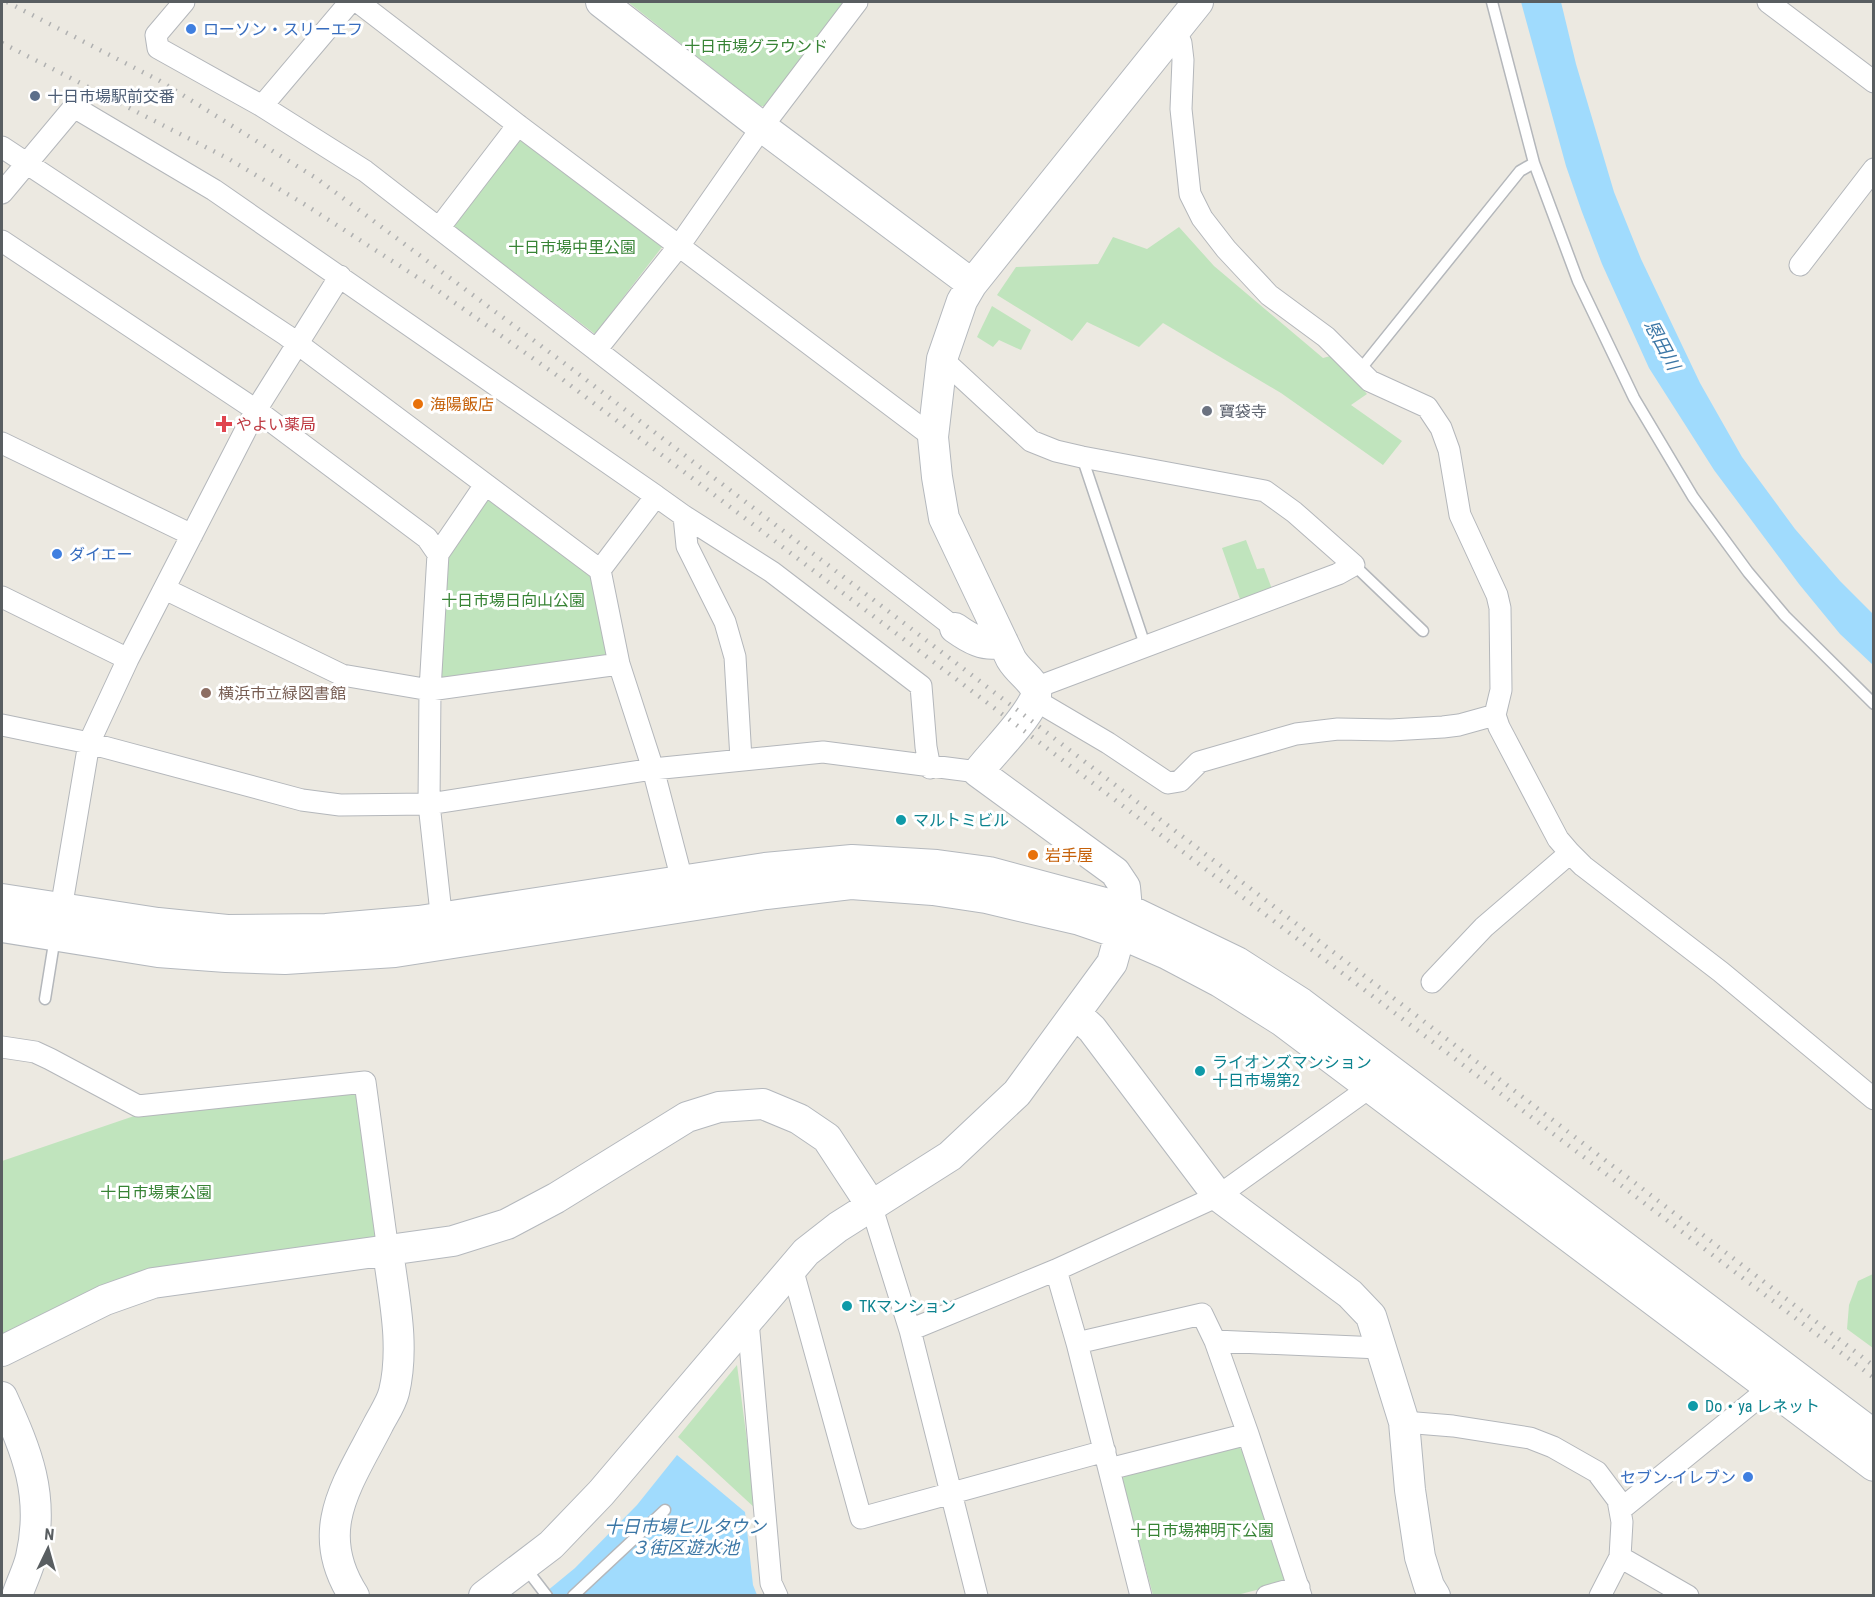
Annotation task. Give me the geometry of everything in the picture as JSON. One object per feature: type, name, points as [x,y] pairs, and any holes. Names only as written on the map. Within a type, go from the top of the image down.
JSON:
[{"type":"street","points":[[184,2],[156,35],[158,48],[262,106],[365,171],[955,628],[966,636],[993,646],[1003,642]]},
{"type":"street","points":[[262,106],[351,2]]},
{"type":"street","points":[[358,2],[933,436]]},
{"type":"street","points":[[601,2],[762,127],[972,284]]},
{"type":"street","points":[[596,350],[679,246],[762,127],[857,2]]},
{"type":"street","points":[[1767,2],[1874,82]]},
{"type":"street","points":[[1186,11],[972,284],[962,301],[942,359],[933,436],[944,518],[1016,669],[1035,694],[1168,783],[1180,781],[1199,762],[1296,734],[1338,729],[1391,730],[1443,727],[1495,716]]},
{"type":"street","points":[[1186,11],[1181,43],[1183,60],[1181,109],[1190,194],[1202,218],[1226,249],[1269,295],[1326,337],[1359,371],[1382,388],[1427,407],[1441,428],[1449,450],[1460,515],[1497,595],[1500,608],[1501,690],[1495,716],[1558,839],[1583,866],[1721,972],[1874,1098]]},
{"type":"street","points":[[2,193],[74,107],[214,190],[684,516],[772,572],[921,686],[930,768]]},
{"type":"street","points":[[440,228],[518,125]]},
{"type":"street","points":[[2,147],[298,344],[600,570],[620,664],[653,769],[682,880]]},
{"type":"street","points":[[1800,265],[1874,169]]},
{"type":"street","points":[[2,240],[256,410],[427,538],[438,554]]},
{"type":"street","points":[[58,922],[89,743],[128,660],[256,410],[340,276]]},
{"type":"street","points":[[942,359],[1031,441],[1056,451],[1082,457],[1265,491],[1294,512],[1354,565],[1338,574],[1145,645],[1035,694],[978,772]]},
{"type":"street","points":[[2,443],[192,535]]},
{"type":"street","points":[[443,931],[429,804],[430,690],[438,554],[485,485]]},
{"type":"street","points":[[600,570],[656,496]]},
{"type":"street","points":[[684,516],[687,546],[725,622],[735,657],[741,759]]},
{"type":"street","points":[[165,589],[342,675],[430,690],[620,664]]},
{"type":"street","points":[[2,597],[128,660]]},
{"type":"street","points":[[2,725],[89,743],[302,800],[340,805],[429,804],[653,769],[823,752],[904,761],[930,768],[978,772],[1115,872],[1125,887],[1124,921],[1112,963],[1017,1093],[950,1156],[871,1205],[806,1252],[601,1493],[551,1545],[484,1596]]},
{"type":"street","points":[[1432,982],[1484,927],[1570,853]]},
{"type":"street","points":[[443,931],[682,880],[765,868],[852,860],[937,865],[989,872],[1237,962],[1301,1003],[1874,1435]]},
{"type":"street","points":[[2,927],[58,922],[159,923],[227,930],[326,929],[389,925],[443,931],[851,885],[933,890],[986,898],[1080,920],[1124,921],[1167,954],[1220,982],[1282,1021],[1874,1466]]},
{"type":"street","points":[[2,899],[58,922]]},
{"type":"street","points":[[1076,1014],[1092,1029],[1218,1196],[1350,1294],[1371,1316],[1404,1422],[1410,1490],[1420,1557],[1429,1586],[1435,1596]]},
{"type":"street","points":[[2,1047],[35,1052],[138,1106],[365,1082],[399,1337],[398,1368],[393,1395],[342,1495],[334,1522],[335,1553],[344,1580],[354,1596]]},
{"type":"street","points":[[910,1330],[1056,1270],[1218,1196],[1369,1088]]},
{"type":"street","points":[[2,1351],[105,1300],[153,1283],[453,1241],[507,1224],[556,1198],[687,1117],[719,1107],[763,1104],[799,1119],[826,1138],[871,1205],[910,1330],[977,1596]]},
{"type":"street","points":[[792,1268],[861,1518],[1107,1460],[1248,1434]]},
{"type":"street","points":[[1056,1270],[1077,1342],[1142,1596]]},
{"type":"street","points":[[1077,1342],[1202,1314],[1215,1341],[1248,1434],[1300,1591],[1267,1596]]},
{"type":"street","points":[[748,1320],[771,1583],[777,1596]]},
{"type":"street","points":[[1215,1341],[1380,1348]]},
{"type":"street","points":[[1620,1510],[1771,1387]]},
{"type":"street","points":[[2,1397],[27,1455],[34,1480],[36,1500],[31,1558],[16,1596]]},
{"type":"street","points":[[1404,1422],[1452,1426],[1530,1438],[1553,1447],[1597,1472],[1618,1500],[1622,1522],[1620,1557],[1600,1596]]},
{"type":"street","points":[[1620,1557],[1688,1596]]},
{"type":"lane","points":[[1492,2],[1534,163],[1578,281],[1621,374],[1681,479],[1748,572],[1785,616],[1874,704]]},
{"type":"lane","points":[[1359,371],[1520,171],[1534,163]]},
{"type":"lane","points":[[1082,457],[1145,645]]},
{"type":"lane","points":[[1354,565],[1423,631]]},
{"type":"lane","points":[[45,999],[58,922]]},
{"type":"lane","points":[[573,1596],[665,1510]]},
{"type":"lane","points":[[524,1566],[547,1596]]},
{"type":"green space","name":"十日市場グラウンド","points":[[628,2],[848,2],[769,106],[760,106]]},
{"type":"green space","name":"十日市場中里公園","points":[[520,138],[662,247],[595,334],[453,226]]},
{"type":"green space","points":[[1179,227],[1214,266],[1323,358],[1334,355],[1367,394],[1351,405],[1402,441],[1383,465],[1281,393],[1163,323],[1139,347],[1087,322],[1072,341],[997,295],[1016,267],[1098,264],[1113,237],[1147,249]]},
{"type":"green space","points":[[992,306],[1031,330],[1021,350],[999,340],[993,347],[977,337]]},
{"type":"green space","name":"十日市場日向山公園","points":[[484,493],[594,574],[610,657],[440,679],[446,550]]},
{"type":"green space","points":[[1246,540],[1257,569],[1264,568],[1272,589],[1241,602],[1222,548]]},
{"type":"green space","name":"十日市場東公園","points":[[358,1090],[377,1244],[171,1269],[2,1339],[2,1161],[140,1114]]},
{"type":"green space","points":[[1873,1274],[1873,1348],[1847,1329],[1849,1305],[1858,1281]]},
{"type":"green space","points":[[737,1365],[756,1509],[678,1437]]},
{"type":"green space","name":"十日市場神明下公園","points":[[1236,1443],[1243,1452],[1287,1575],[1284,1583],[1237,1595],[1153,1595],[1122,1480],[1126,1472]]},
{"type":"water","name":"恩田川","points":[[1521,2],[1561,2],[1576,64],[1614,192],[1641,259],[1700,383],[1742,457],[1795,529],[1840,581],[1873,614],[1873,665],[1840,634],[1799,584],[1714,470],[1649,368],[1602,264],[1582,212],[1566,166]]},
{"type":"water","name":"十日市場ヒルタウン ３街区遊水池","points":[[677,1455],[745,1512],[753,1585],[757,1595],[541,1596],[575,1568],[637,1505]]},
{"type":"railway","points":[[7,2],[160,81],[316,178],[572,369],[1874,1366]]},
{"type":"railway","points":[[2,43],[229,159],[304,204],[434,288],[562,379],[1874,1378]]},
{"type":"place","name":"ローソン・スリーエフ","points":[[191,29]]},
{"type":"place","name":"十日市場駅前交番","points":[[35,96]]},
{"type":"place","name":"海陽飯店","points":[[418,404]]},
{"type":"place","name":"寶袋寺","points":[[1207,411]]},
{"type":"place","name":"やよい薬局","points":[[224,424]]},
{"type":"place","name":"ダイエー","points":[[57,554]]},
{"type":"place","name":"横浜市立緑図書館","points":[[206,693]]},
{"type":"place","name":"マルトミビル","points":[[901,820]]},
{"type":"place","name":"岩手屋","points":[[1033,855]]},
{"type":"place","name":"ライオンズマンション 十日市場第2","points":[[1200,1071]]},
{"type":"place","name":"TKマンション","points":[[847,1306]]},
{"type":"place","name":"Do・ya レネット","points":[[1693,1406]]},
{"type":"place","name":"セブン-イレブン","points":[[1748,1477]]}]
